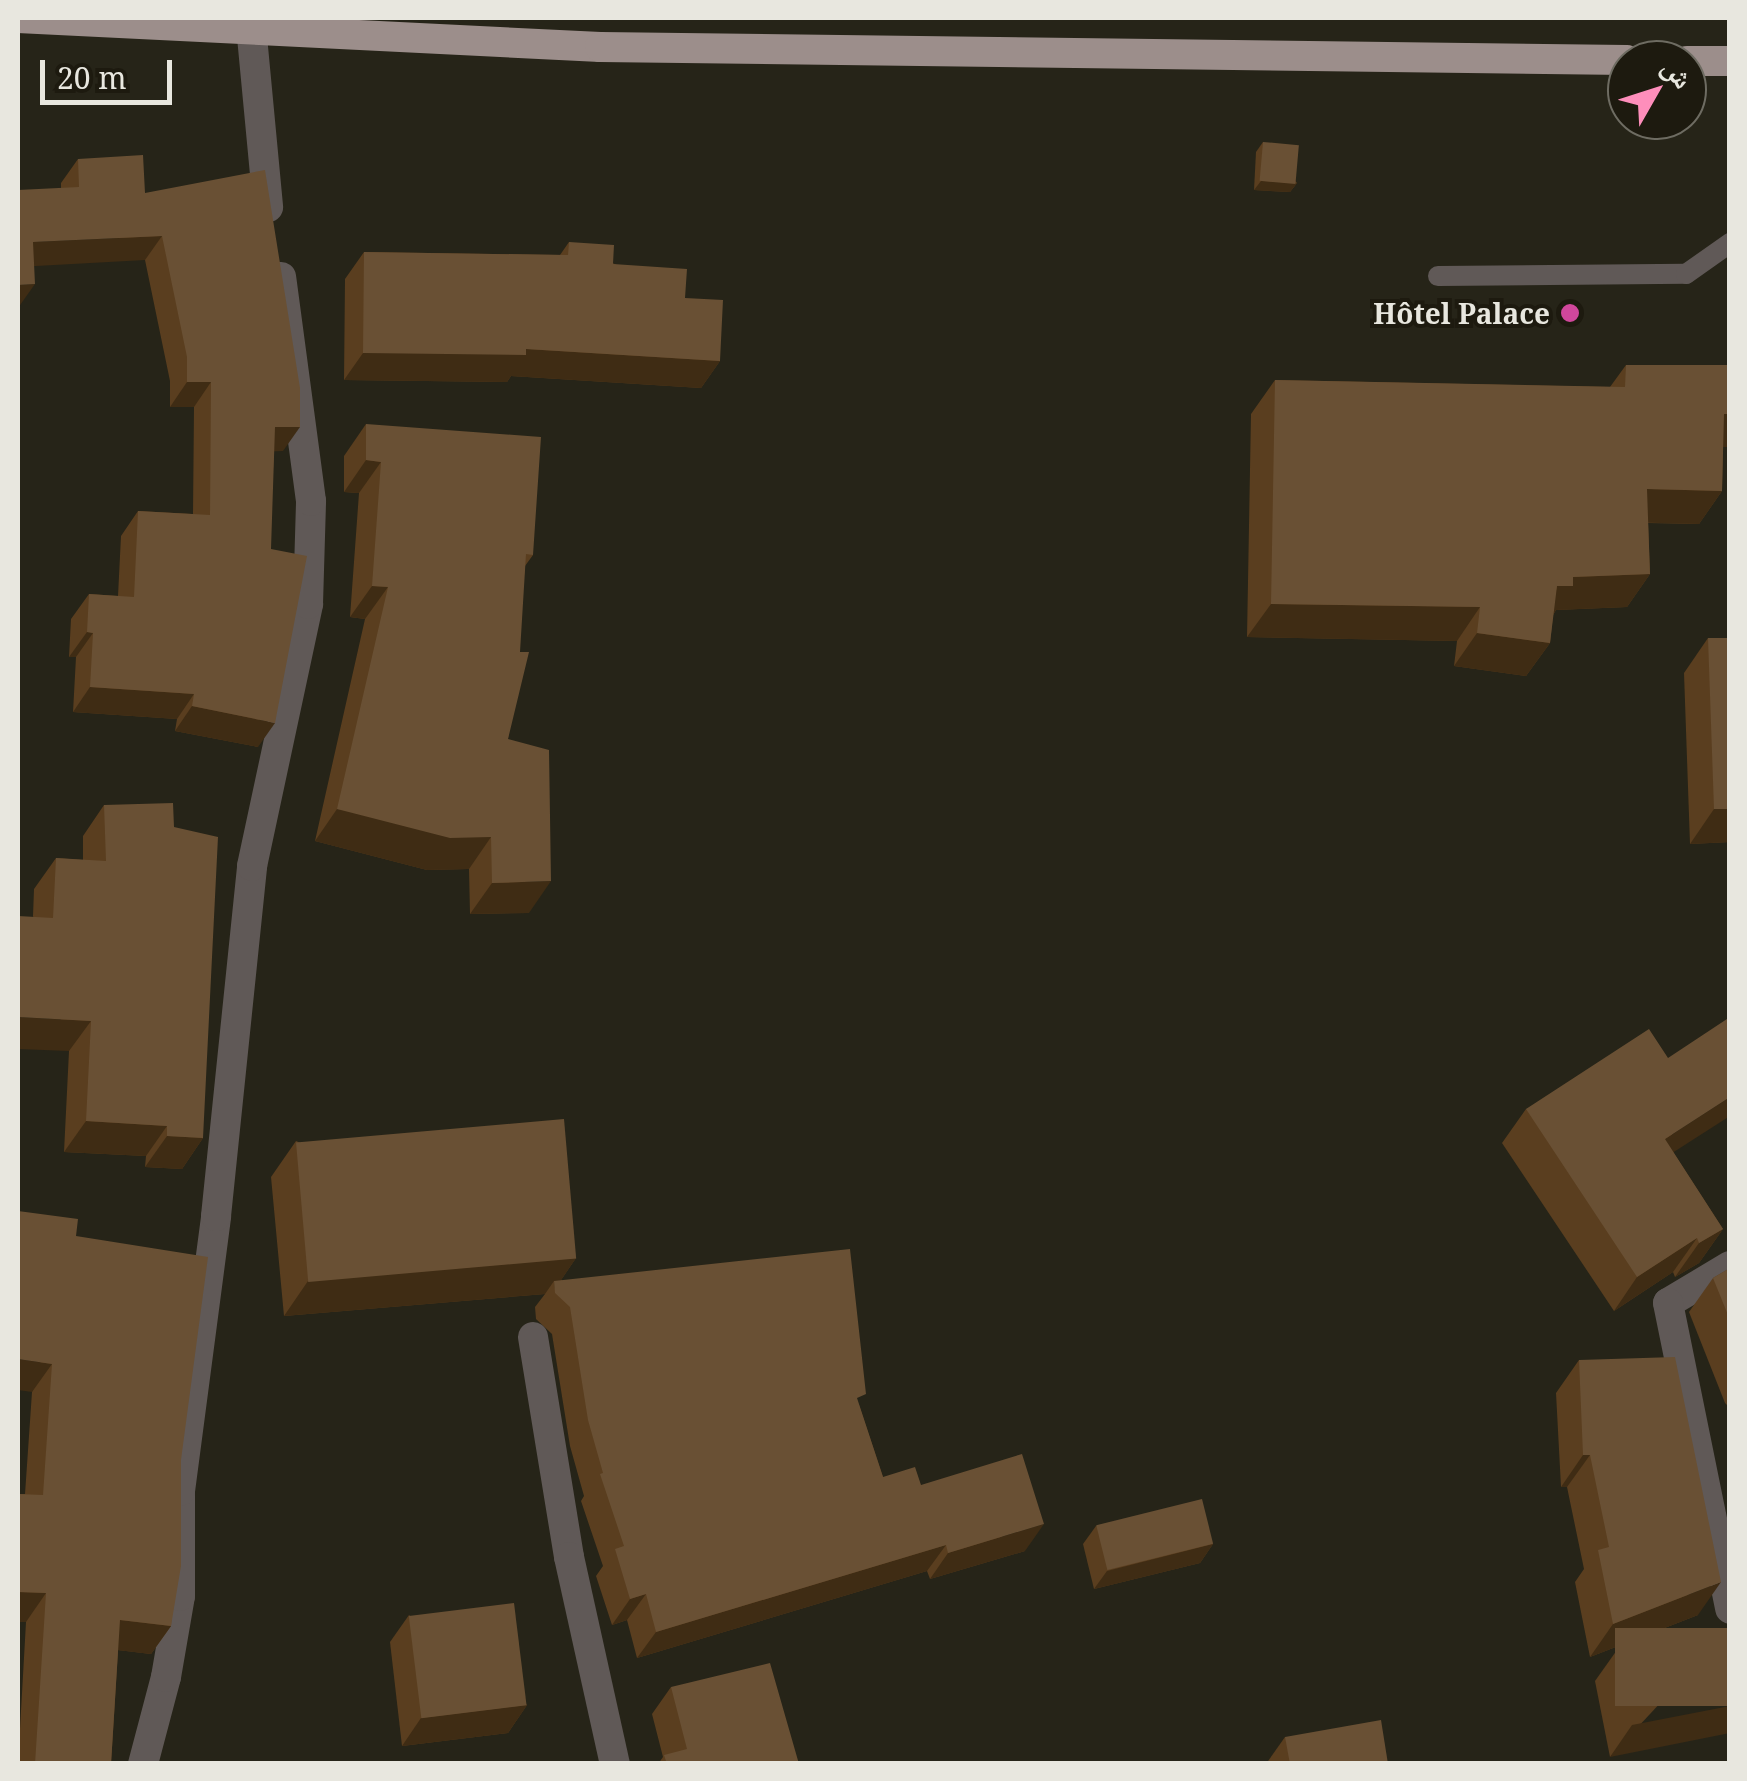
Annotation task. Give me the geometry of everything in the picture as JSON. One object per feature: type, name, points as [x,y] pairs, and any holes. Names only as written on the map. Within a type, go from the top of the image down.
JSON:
[{"type":"main road","points":[[18,18],[251,26],[313,24],[600,47],[1607,60]]},
{"type":"street","points":[[143,1764],[166,1676],[180,1596],[180,1492],[216,1216],[252,866],[308,604],[312,501],[295,354],[264,187],[251,26]]},
{"type":"street","points":[[1730,1266],[1668,1303],[1730,1609]]},
{"type":"street","points":[[533,1337],[570,1557],[615,1764]]},
{"type":"lane","points":[[1438,276],[1686,274],[1730,243]]},
{"type":"building","points":[[1263,142],[1299,145],[1295,184],[1260,181]]},
{"type":"building","points":[[143,155],[145,193],[265,170],[300,388],[300,427],[275,427],[271,549],[307,556],[275,723],[192,706],[194,694],[90,687],[93,633],[87,632],[89,594],[134,597],[138,511],[210,515],[211,382],[187,382],[187,357],[162,236],[33,242],[35,284],[18,285],[18,190],[79,187],[78,159]]},
{"type":"building","points":[[569,242],[614,245],[613,264],[687,269],[685,298],[723,300],[720,361],[526,349],[526,355],[363,353],[364,252],[568,255]]},
{"type":"building","points":[[1626,365],[1730,365],[1730,414],[1724,414],[1722,491],[1647,489],[1650,574],[1573,577],[1573,586],[1557,586],[1550,643],[1477,633],[1480,607],[1271,604],[1275,380],[1625,387]]},
{"type":"building","points":[[366,424],[541,437],[533,555],[526,554],[520,652],[529,652],[508,739],[549,750],[551,881],[492,883],[491,837],[450,838],[337,809],[388,587],[372,586],[381,462],[366,460]]},
{"type":"building","points":[[1708,638],[1730,638],[1730,809],[1714,809]]},
{"type":"building","points":[[173,803],[174,827],[218,837],[203,1138],[167,1136],[167,1126],[86,1121],[91,1021],[18,1017],[18,916],[53,918],[56,858],[106,861],[104,805]]},
{"type":"building","points":[[1730,1017],[1730,1097],[1665,1139],[1723,1229],[1699,1243],[1697,1238],[1637,1277],[1526,1109],[1649,1029],[1668,1058]]},
{"type":"building","points":[[564,1119],[576,1258],[308,1282],[296,1142]]},
{"type":"building","points":[[18,1211],[78,1219],[76,1236],[208,1257],[181,1460],[181,1566],[171,1626],[120,1620],[111,1764],[35,1764],[46,1593],[18,1592],[18,1494],[43,1495],[52,1364],[18,1359]]},
{"type":"building","points":[[850,1249],[866,1394],[857,1398],[883,1477],[915,1467],[921,1485],[1022,1454],[1044,1524],[948,1553],[946,1545],[656,1632],[646,1594],[630,1599],[615,1549],[624,1546],[600,1474],[603,1473],[588,1420],[570,1307],[555,1293],[554,1281]]},
{"type":"building","points":[[1730,1268],[1730,1320],[1713,1278]]},
{"type":"building","points":[[1675,1357],[1721,1582],[1613,1624],[1598,1550],[1609,1547],[1590,1455],[1583,1455],[1579,1360]]},
{"type":"building","points":[[1202,1499],[1213,1544],[1107,1570],[1096,1525]]},
{"type":"building","points":[[514,1603],[527,1705],[421,1718],[409,1616]]},
{"type":"building","points":[[1615,1628],[1730,1628],[1730,1706],[1615,1706]]},
{"type":"building","points":[[770,1663],[799,1764],[667,1764],[664,1755],[687,1749],[671,1687]]},
{"type":"building","points":[[1381,1720],[1388,1764],[1290,1764],[1285,1737]]},
{"type":"place","name":"Hôtel Palace","points":[[1570,313]]}]
